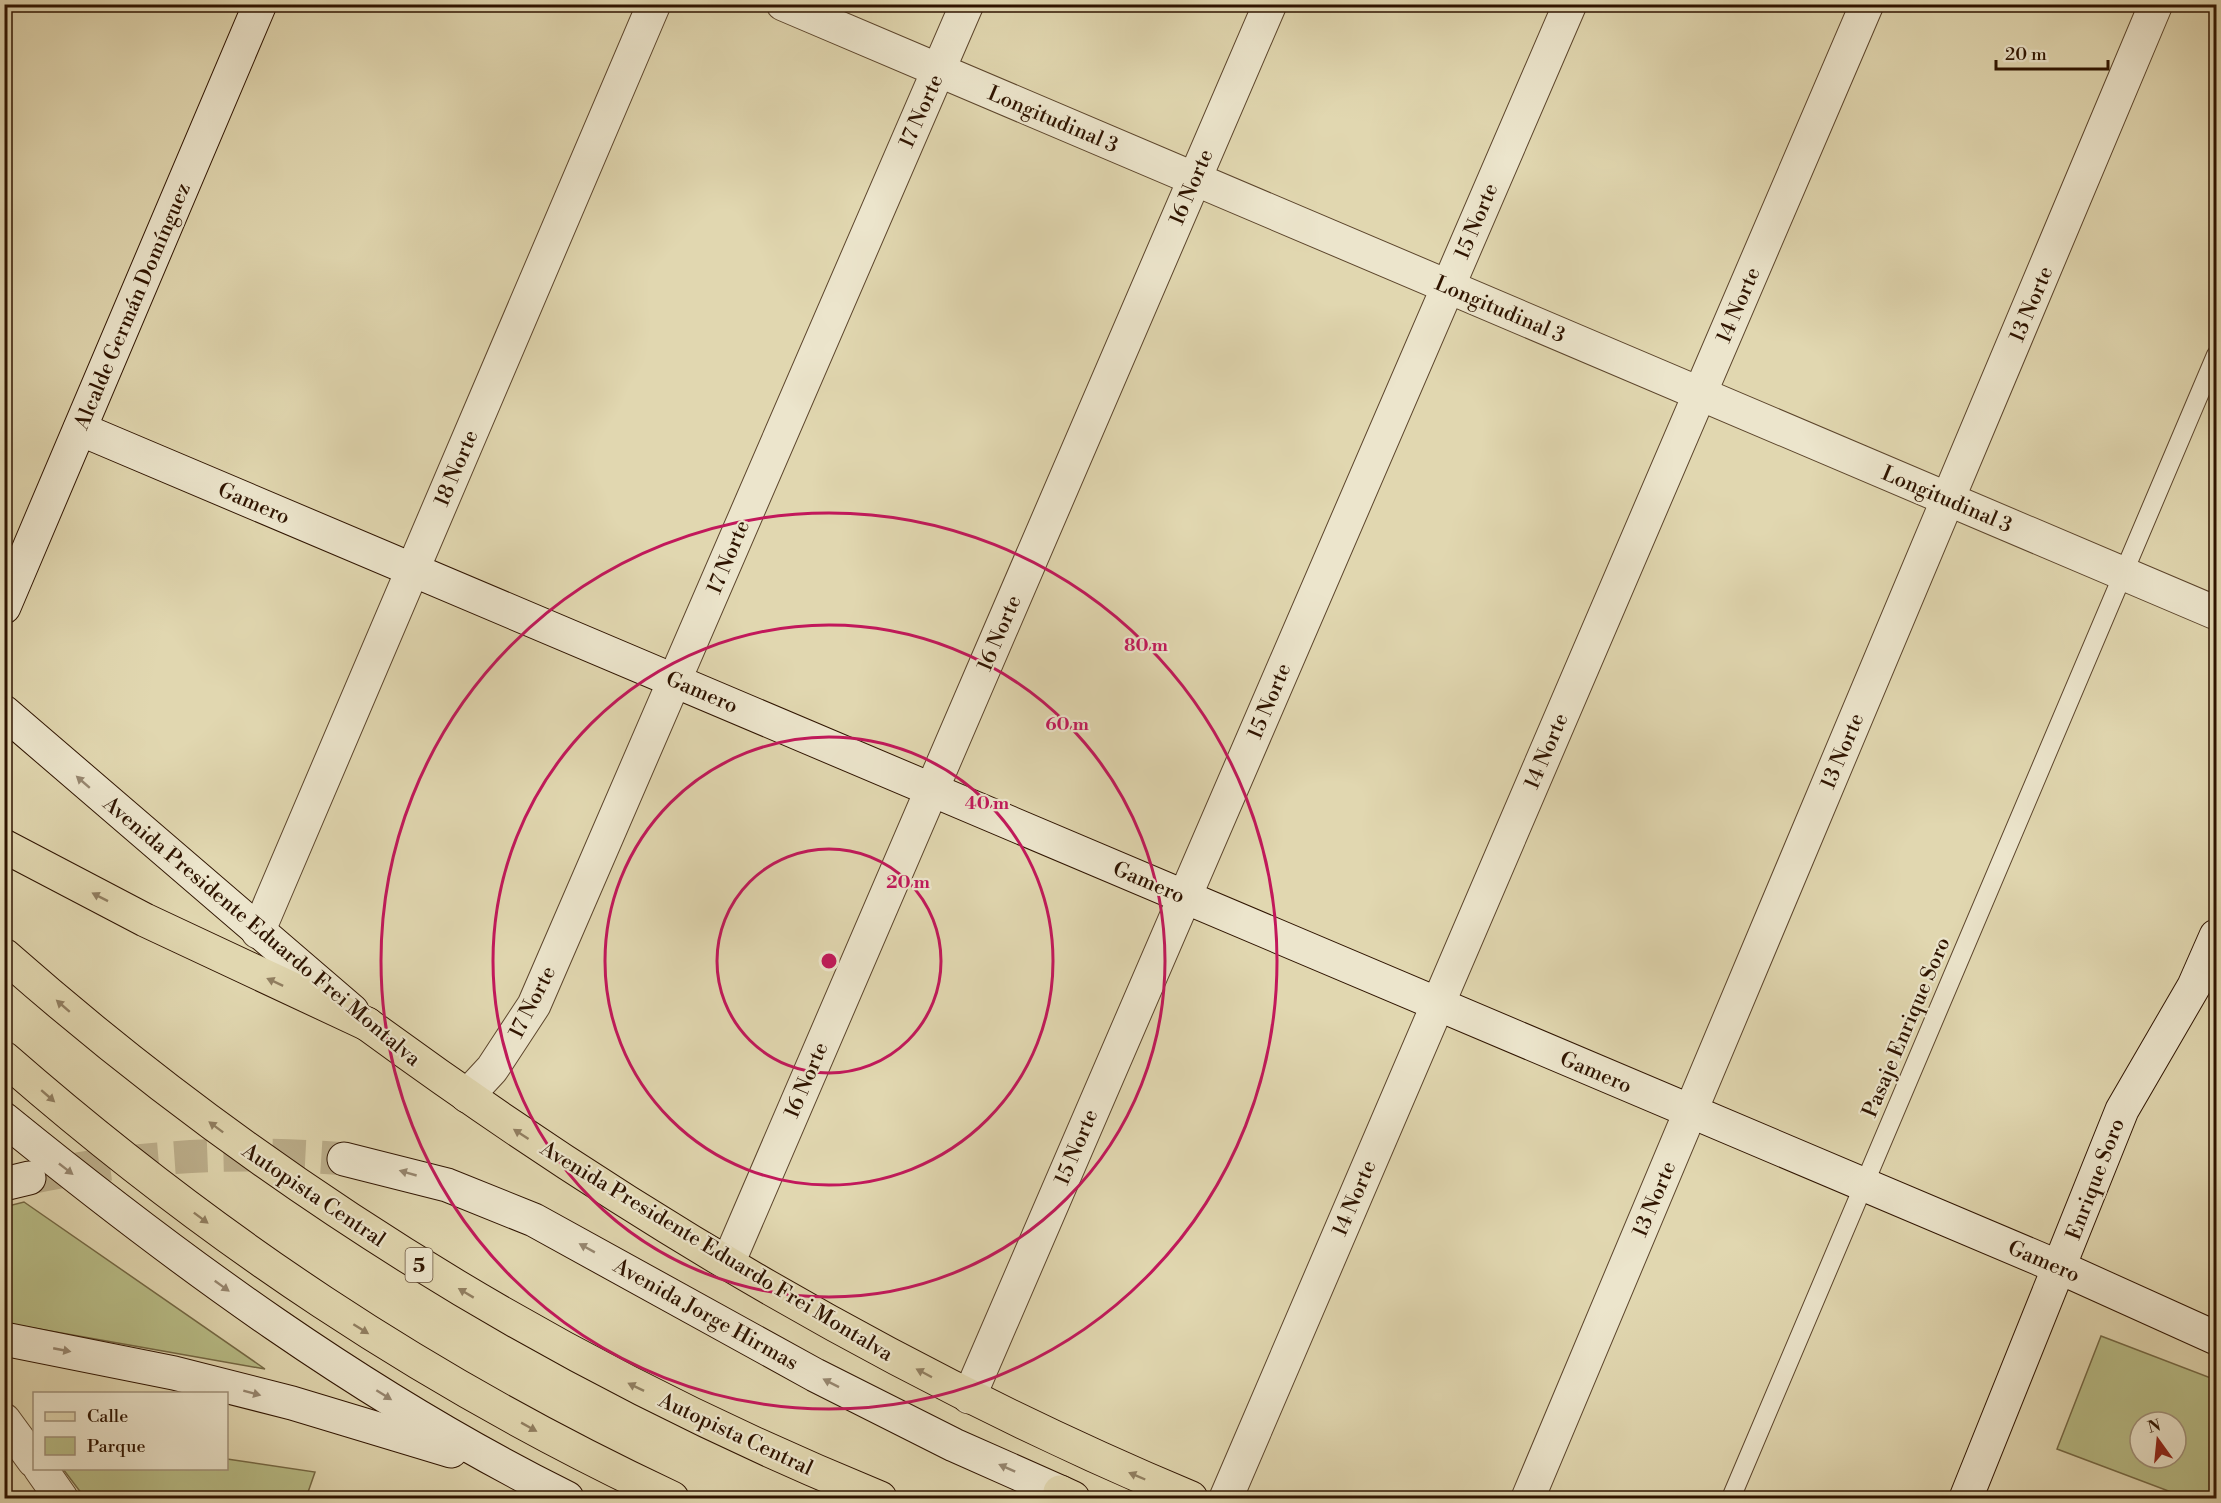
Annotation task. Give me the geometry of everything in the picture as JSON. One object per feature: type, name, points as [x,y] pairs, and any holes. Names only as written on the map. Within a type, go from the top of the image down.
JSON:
[{"type":"main road","points":[[4,846],[145,920],[367,1024]]},
{"type":"main road","name":"Autopista Central","points":[[4,955],[149,1077],[238,1144],[423,1268],[614,1377],[735,1435],[880,1498]]},
{"type":"main road","name":"Avenida Presidente Eduardo Frei Montalva","points":[[367,1024],[466,1096],[609,1191],[847,1332],[969,1397],[1092,1457],[1191,1498]]},
{"type":"main road","points":[[4,1058],[136,1170],[312,1297],[403,1356],[497,1409],[672,1498]]},
{"type":"street","name":"Alcalde Germán Domínguez","points":[[4,607],[260,4]]},
{"type":"street","name":"18 Norte","points":[[258,932],[654,4]]},
{"type":"street","name":"Longitudinal 3","points":[[783,4],[2217,613]]},
{"type":"street","name":"17 Norte","points":[[466,1096],[492,1070],[534,1005],[967,4]]},
{"type":"street","name":"16 Norte","points":[[728,1263],[1270,4]]},
{"type":"street","name":"15 Norte","points":[[969,1397],[1570,4]]},
{"type":"street","name":"14 Norte","points":[[1226,1498],[1867,4]]},
{"type":"street","name":"13 Norte","points":[[1528,1498],[2156,4]]},
{"type":"street","name":"Gamero","points":[[80,429],[2061,1268],[2217,1338]]},
{"type":"street","name":"Avenida Presidente Eduardo Frei Montalva","points":[[4,712],[367,1024]]},
{"type":"street","name":"Enrique Soro","points":[[1966,1498],[2061,1268],[2122,1110],[2194,986],[2217,936]]},
{"type":"street","points":[[4,1119],[161,1242],[255,1310],[428,1422],[518,1474],[567,1498]]},
{"type":"street","name":"Avenida Jorge Hirmas","points":[[344,1159],[447,1185],[534,1220],[825,1380],[954,1444],[1071,1496]]},
{"type":"street","points":[[4,1339],[174,1373],[239,1389],[397,1433],[518,1474]]},
{"type":"street","points":[[4,1420],[33,1460]]},
{"type":"street","points":[[41,1470],[62,1498]]},
{"type":"lane","points":[[2122,573],[2217,355]]},
{"type":"lane","name":"Pasaje Enrique Soro","points":[[1731,1498],[2122,573]]},
{"type":"green space","points":[[24,1202],[265,1369],[5,1323],[4,1207]]},
{"type":"green space","points":[[2101,1336],[2216,1380],[2216,1498],[2187,1498],[2057,1449]]},
{"type":"green space","points":[[228,1459],[315,1472],[306,1498],[85,1498],[64,1470],[228,1470]]},
{"type":"tunnel","points":[[29,1178],[107,1164],[185,1157],[264,1155],[344,1159]]}]
